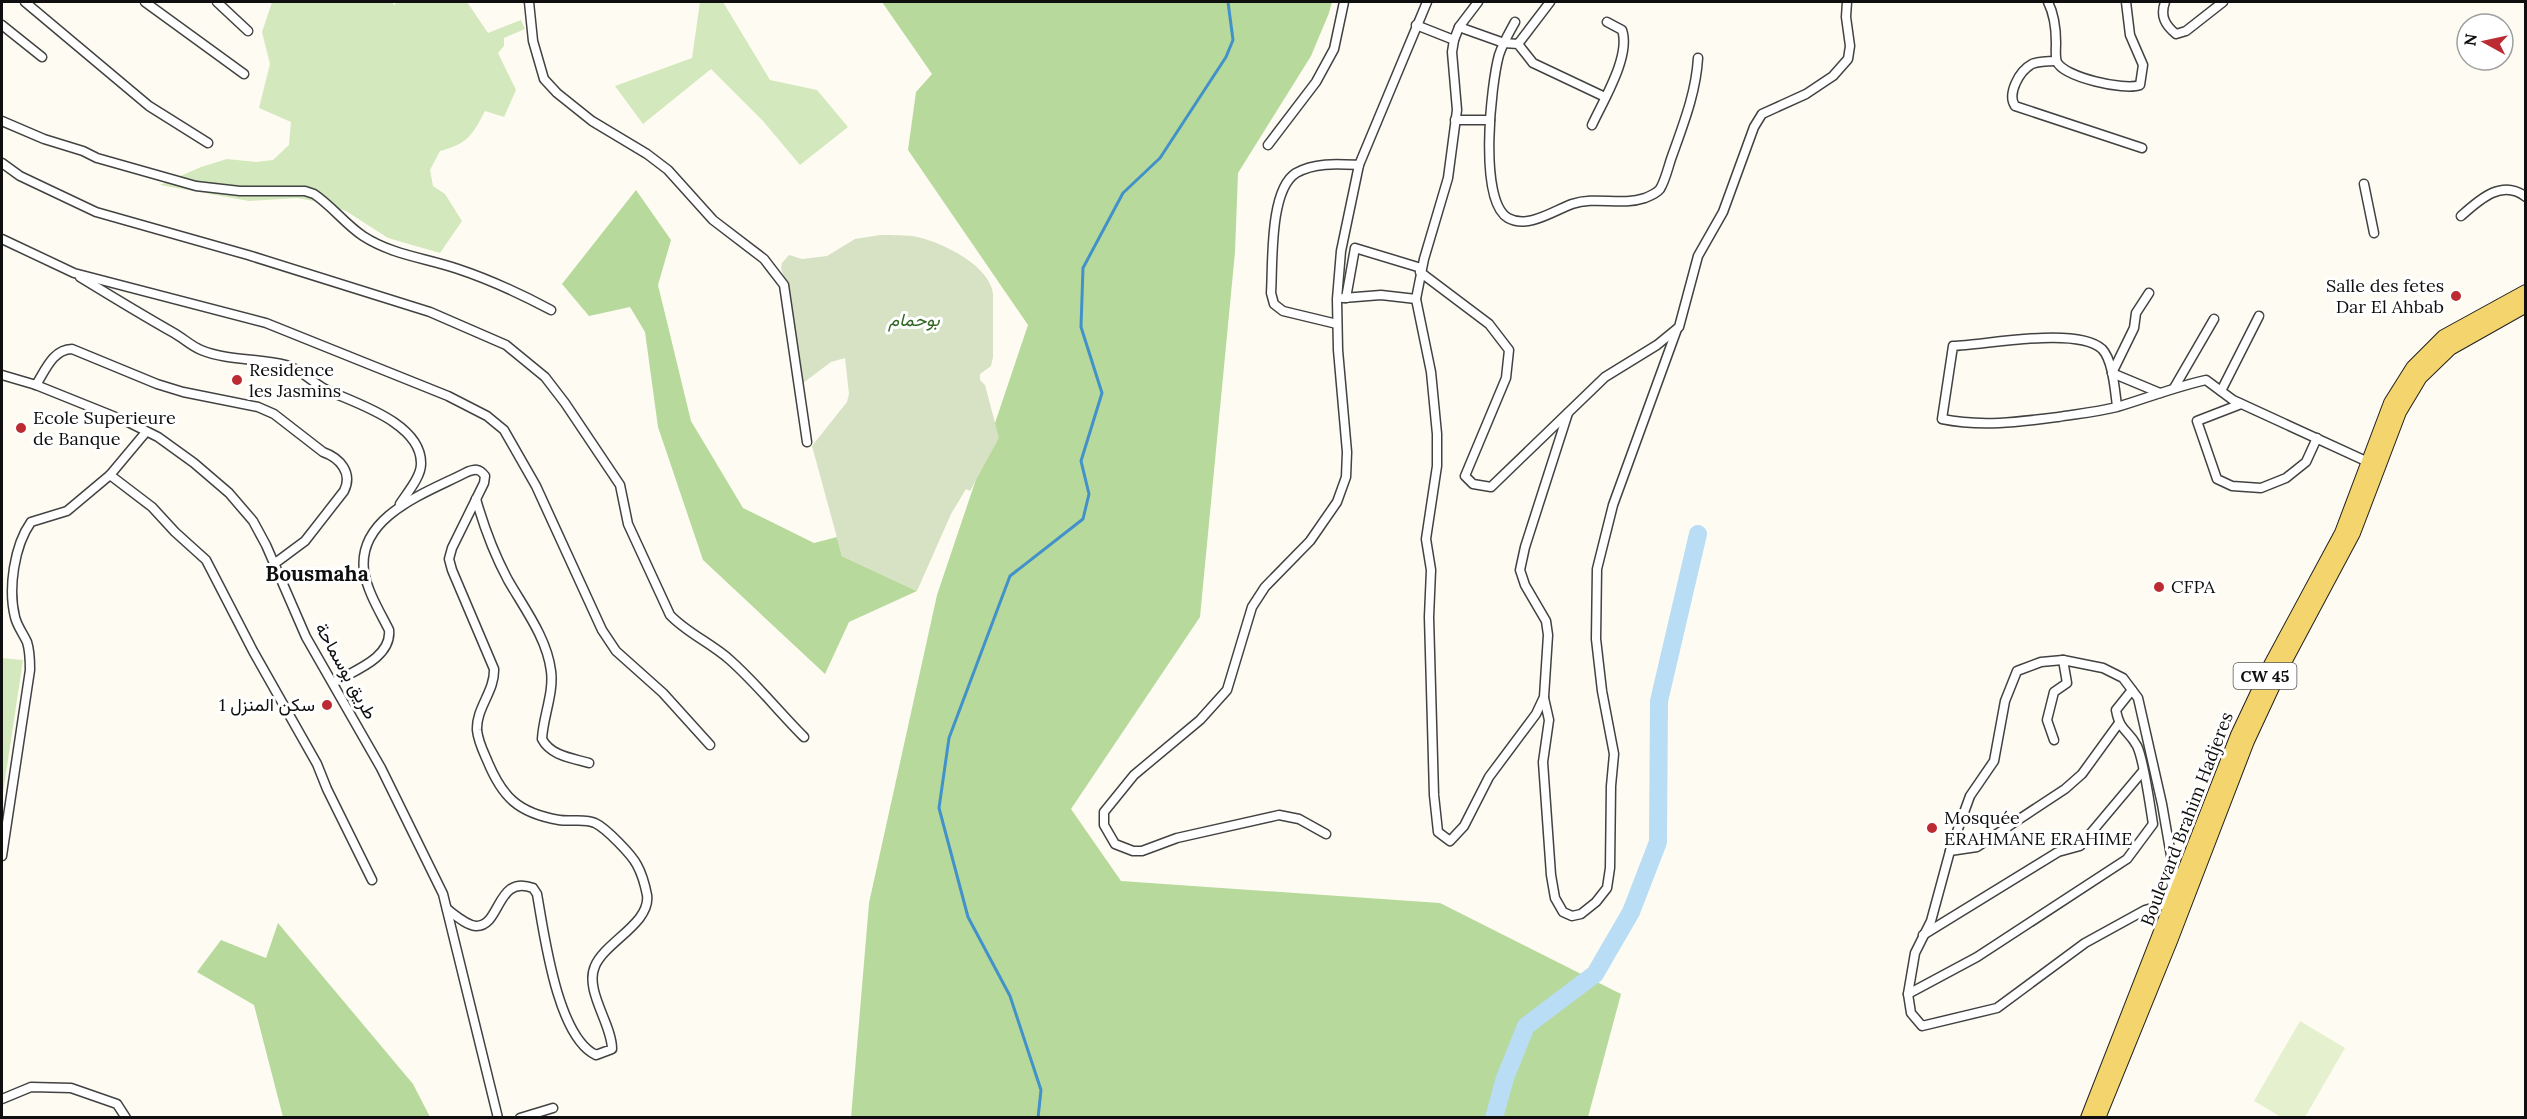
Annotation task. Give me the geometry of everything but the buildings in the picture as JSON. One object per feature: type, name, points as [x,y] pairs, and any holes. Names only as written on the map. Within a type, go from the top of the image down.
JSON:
[{"type":"main road","name":"Boulevard Brahim Hadjeres","points":[[2088,1118],[2238,735],[2272,663],[2331,556],[2353,507],[2391,403],[2402,383],[2425,353],[2462,325],[2524,297]]},
{"type":"main road","points":[[2098,1118],[2176,894],[2281,668],[2353,533],[2399,412],[2409,392],[2433,362],[2524,297]]},
{"type":"street","points":[[25,2],[149,106],[208,143]]},
{"type":"street","points":[[146,2],[244,74]]},
{"type":"street","points":[[217,2],[248,31]]},
{"type":"street","points":[[530,2],[533,41],[537,62],[544,79],[557,93],[592,121],[647,154],[668,170],[713,220],[764,259],[784,285],[807,442]]},
{"type":"street","points":[[1268,145],[1316,82],[1334,49],[1344,2]]},
{"type":"street","points":[[1341,299],[1342,244],[1359,165],[1427,2]]},
{"type":"street","points":[[1478,2],[1460,27],[1454,40],[1452,52],[1457,110],[1448,178],[1421,270],[1416,299],[1431,372],[1437,434],[1437,466],[1426,539],[1431,570],[1429,617],[1434,795],[1438,832],[1450,841],[1464,826],[1489,777],[1536,714],[1544,697]]},
{"type":"street","points":[[1518,44],[1550,2]]},
{"type":"street","points":[[1568,413],[1524,547],[1520,570],[1525,585],[1546,621],[1548,635],[1544,697],[1548,720],[1543,762],[1551,875],[1555,898],[1563,912],[1572,916],[1581,914],[1596,902],[1607,888],[1610,868],[1611,786],[1614,754],[1602,691],[1596,639],[1596,569],[1613,505],[1678,327],[1698,256],[1723,212],[1754,127],[1762,114],[1806,94],[1833,76],[1848,59],[1850,45],[1846,17],[1847,2]]},
{"type":"street","points":[[2048,2],[2052,10],[2056,33],[2056,61],[2065,71],[2118,87],[2132,88],[2140,86],[2143,64],[2130,35],[2126,2]]},
{"type":"street","points":[[2165,2],[2162,11],[2166,26],[2176,34],[2186,31],[2223,2]]},
{"type":"street","points":[[1515,22],[1504,43],[1491,99],[1490,120],[1491,180],[1495,201],[1501,213],[1509,219],[1531,221],[1578,202],[1620,203],[1644,199],[1660,189],[1690,105],[1697,78],[1698,58]]},
{"type":"street","points":[[1592,125],[1623,56],[1625,38],[1622,30],[1607,22]]},
{"type":"street","points":[[2,25],[42,57]]},
{"type":"street","points":[[1416,25],[1454,40]]},
{"type":"street","points":[[1460,27],[1504,43],[1518,44],[1533,63],[1605,97]]},
{"type":"street","points":[[2056,61],[2030,65],[2012,93],[2015,106],[2142,148]]},
{"type":"street","points":[[1455,120],[1490,120]]},
{"type":"street","points":[[2,122],[97,158],[196,186],[240,191],[305,191],[314,194],[363,236],[378,244],[414,258],[456,268],[490,281],[551,310]]},
{"type":"street","points":[[2,163],[20,176],[96,212],[248,255],[430,312],[506,345],[545,376],[566,403],[620,485],[628,524],[670,615],[679,625],[714,647],[731,661],[804,737]]},
{"type":"street","points":[[1337,324],[1283,311],[1274,304],[1271,292],[1275,216],[1285,185],[1296,173],[1325,164],[1359,165]]},
{"type":"street","points":[[2364,184],[2374,233]]},
{"type":"street","points":[[2461,216],[2484,196],[2504,189],[2518,191],[2526,197]]},
{"type":"street","points":[[2,239],[74,273],[144,318],[202,351],[297,369],[319,386],[380,413],[400,426],[411,438],[422,465],[398,507],[369,541],[364,556],[364,572],[390,640],[387,647],[377,657],[333,683]]},
{"type":"street","points":[[1342,244],[1421,270],[1489,324],[1509,350],[1506,378],[1465,476],[1473,484],[1491,486],[1605,377],[1657,345],[1678,327]]},
{"type":"street","points":[[1326,834],[1299,819],[1279,815],[1177,838],[1133,852],[1115,844],[1104,825],[1104,812],[1134,775],[1200,720],[1227,690],[1252,607],[1265,586],[1310,541],[1337,502],[1346,477],[1347,452],[1337,324],[1354,249]]},
{"type":"street","points":[[74,273],[166,295],[266,323],[448,396],[487,416],[504,430],[536,486],[602,630],[611,644],[663,693],[710,745]]},
{"type":"street","points":[[2112,373],[2134,328],[2136,313],[2149,293]]},
{"type":"street","points":[[1341,299],[1381,295],[1416,299]]},
{"type":"street","points":[[2221,391],[2259,316]]},
{"type":"street","points":[[2174,388],[2214,320]]},
{"type":"street","points":[[2118,406],[2112,373],[2102,350],[2088,342],[2063,337],[1953,346],[1942,419],[1966,424],[2015,422],[2100,411],[2118,406],[2160,393],[2174,388],[2206,380],[2241,404],[2368,462]]},
{"type":"street","points":[[36,385],[57,353],[64,349],[72,349],[157,384],[183,392],[258,407],[273,414],[323,452],[333,455],[341,462],[347,474],[348,483],[344,491],[305,542],[274,564]]},
{"type":"street","points":[[2112,373],[2160,393]]},
{"type":"street","name":"طريق بوسماحة","points":[[2,375],[36,385],[128,422],[158,438],[194,463],[229,494],[253,521],[306,637],[381,768],[443,894],[498,1118]]},
{"type":"street","points":[[2241,404],[2197,421],[2217,479],[2232,486],[2260,488],[2286,478],[2306,462],[2317,438]]},
{"type":"street","points":[[2,856],[30,670],[28,645],[15,620],[13,609],[13,583],[18,552],[26,529],[31,522],[67,511],[110,474],[146,432]]},
{"type":"street","points":[[398,507],[416,496],[476,469],[485,476],[449,559],[494,669],[494,680],[479,717],[477,730],[481,747],[497,784],[508,799],[537,816],[562,821],[595,823],[636,863],[648,898],[642,916],[599,957],[593,969],[598,1005],[612,1040],[612,1049],[596,1054],[587,1051],[568,1024],[547,948],[537,894],[533,888],[516,885],[507,892],[486,923],[477,926],[468,924],[447,909]]},
{"type":"street","points":[[110,474],[152,507],[206,560],[253,651],[317,764],[372,880]]},
{"type":"street","points":[[476,498],[493,548],[540,635],[549,659],[551,686],[542,739],[546,746],[559,754],[589,763]]},
{"type":"street","points":[[2054,740],[2047,720],[2054,692],[2067,683],[2063,660]]},
{"type":"street","points":[[2063,660],[2103,668],[2123,678],[2132,690],[2138,698],[2176,894],[2085,943],[1997,1008],[1922,1026],[1911,1013],[1908,994],[1915,953],[1931,921],[1950,851],[1970,796],[1994,761],[2005,701],[2018,671],[2041,662],[2063,660]]},
{"type":"street","points":[[1908,994],[1977,957],[2127,859],[2153,824],[2137,746],[2119,723],[2116,710],[2132,690]]},
{"type":"street","points":[[1950,851],[1977,847],[2065,789],[2082,774],[2119,723]]},
{"type":"street","points":[[1922,935],[2058,852],[2080,846],[2143,771]]},
{"type":"street","points":[[2,1099],[31,1087],[71,1088],[117,1104],[126,1118]]},
{"type":"street","points":[[520,1118],[553,1108]]},
{"type":"green space","points":[[272,2],[392,2],[394,5],[398,2],[467,2],[488,33],[521,20],[525,29],[504,38],[504,46],[498,53],[516,90],[504,117],[485,111],[468,138],[440,151],[430,170],[433,186],[445,194],[462,221],[440,253],[388,238],[346,211],[319,202],[297,198],[249,201],[160,185],[201,167],[227,159],[256,162],[273,160],[289,145],[291,122],[259,108],[270,64],[262,32]]},
{"type":"green space","points":[[700,2],[723,2],[770,80],[817,90],[848,127],[800,165],[763,121],[711,69],[643,124],[615,86],[692,58]]},
{"type":"green space","points":[[882,2],[1332,2],[1311,56],[1238,173],[1235,252],[1200,617],[1071,809],[1121,881],[1440,903],[1621,994],[1588,1117],[851,1118],[869,903],[937,595],[1028,325],[908,150],[916,92],[932,74]]},
{"type":"green space","points":[[636,190],[671,240],[658,285],[691,421],[743,508],[814,543],[837,537],[842,556],[917,591],[849,622],[825,674],[703,560],[658,427],[645,332],[630,307],[589,316],[562,284]]},
{"type":"green space","name":"بوحمام","points":[[880,235],[913,236],[949,249],[983,273],[990,283],[993,294],[993,357],[991,366],[980,374],[980,380],[985,385],[999,438],[970,491],[966,489],[951,514],[917,591],[842,556],[812,446],[847,402],[849,394],[845,358],[831,362],[803,383],[789,308],[790,295],[781,268],[789,255],[802,259],[827,256],[855,239]]},
{"type":"green space","points":[[2,658],[23,660],[2,800]]},
{"type":"green space","points":[[278,923],[413,1084],[430,1117],[283,1117],[254,1005],[197,972],[221,940],[266,958]]},
{"type":"green space","points":[[2300,1021],[2345,1048],[2305,1117],[2281,1117],[2254,1101]]},
{"type":"waterway","points":[[1038,1118],[1041,1090],[1010,996],[968,917],[939,808],[949,738],[1010,576],[1083,519],[1089,494],[1081,461],[1102,393],[1081,327],[1083,268],[1123,193],[1160,158],[1226,57],[1233,40],[1228,2]]},
{"type":"waterway","points":[[1494,1118],[1505,1078],[1526,1026],[1595,974],[1631,912],[1658,842],[1659,701],[1698,534]]},
{"type":"place","name":"Salle des fetes Dar El Ahbab","points":[[2456,296]]},
{"type":"place","name":"Residence les Jasmins","points":[[237,380]]},
{"type":"place","name":"Ecole Superieure de Banque","points":[[21,428]]},
{"type":"place","name":"CFPA","points":[[2159,587]]},
{"type":"place","name":"سكن المنزل 1","points":[[327,705]]},
{"type":"place","name":"Mosquée ERAHMANE ERAHIME","points":[[1932,828]]},
{"type":"district","name":"Bousmaha","points":[[317,574]]}]
